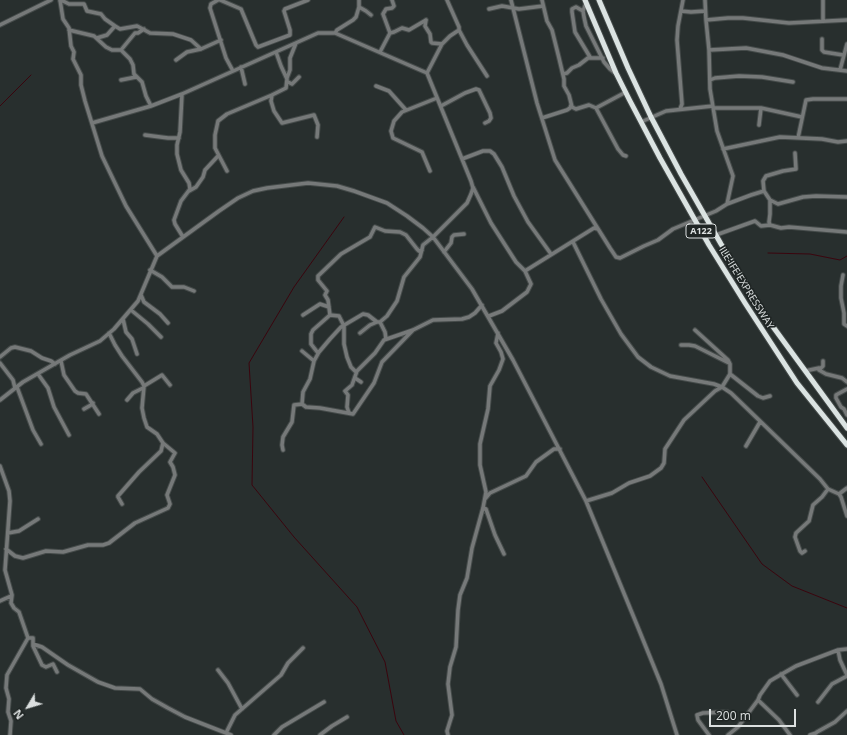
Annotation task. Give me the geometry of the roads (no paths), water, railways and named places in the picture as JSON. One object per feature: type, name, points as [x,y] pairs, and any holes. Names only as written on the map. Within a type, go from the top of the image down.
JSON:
[{"type":"highway","name":"ILE-IFE EXPRESSWAY","points":[[599,0],[628,68],[651,116],[716,235],[771,324],[847,428]]},
{"type":"highway","name":"ILE-IFE EXPRESSWAY","points":[[586,1],[616,73],[695,220],[734,286],[790,373],[807,397],[847,445]]},
{"type":"highway","points":[[831,426],[839,418]]},
{"type":"street","points":[[0,25],[51,0]]},
{"type":"street","points":[[60,0],[69,4],[84,4]]},
{"type":"street","points":[[60,0],[63,19],[69,30],[71,46],[74,52],[73,60],[81,75],[83,90],[102,156],[114,183],[136,224],[157,256]]},
{"type":"street","points":[[80,0],[88,10],[101,14],[105,19],[120,29],[137,26],[150,33],[173,34],[191,40],[201,49]]},
{"type":"street","points":[[234,71],[226,58],[210,8],[211,4],[219,0],[241,9],[258,47],[290,35],[284,11],[285,9],[308,0]]},
{"type":"street","points":[[335,33],[336,30],[353,20],[356,16],[359,7],[359,0]]},
{"type":"street","points":[[390,33],[383,14],[386,9],[394,6],[392,0]]},
{"type":"street","points":[[447,0],[459,30],[487,76]]},
{"type":"street","points":[[489,10],[502,6],[511,0],[542,118],[555,160],[584,209],[616,257],[620,258],[658,240],[673,229],[716,211],[727,204],[764,191]]},
{"type":"street","points":[[542,0],[547,21],[552,30],[563,74],[564,86],[569,95],[571,105],[574,109],[589,105],[596,108],[622,156],[626,156]]},
{"type":"street","points":[[680,109],[682,104],[677,40],[683,0]]},
{"type":"street","points":[[705,0],[710,89],[717,132],[733,176],[727,204]]},
{"type":"street","points":[[822,0],[823,21]]},
{"type":"street","points":[[586,1],[584,11],[586,26],[610,69],[616,73]]},
{"type":"street","points":[[502,6],[520,9],[543,6]]},
{"type":"street","points":[[359,7],[371,15]]},
{"type":"street","points":[[584,11],[576,7],[572,9],[575,32],[590,57]]},
{"type":"street","points":[[681,11],[705,11]]},
{"type":"street","points":[[706,20],[728,18],[756,19],[789,23],[847,20]]},
{"type":"street","points":[[380,52],[390,33],[402,28],[409,30],[426,20],[425,26],[430,34],[430,42],[442,44]]},
{"type":"street","points":[[97,38],[107,35],[115,26]]},
{"type":"street","points":[[121,50],[135,33],[138,33],[144,29]]},
{"type":"street","points":[[69,30],[94,36],[106,47],[112,50],[121,50],[130,59],[133,65],[134,74],[142,82],[151,106]]},
{"type":"street","points":[[427,73],[442,44],[459,30]]},
{"type":"street","points":[[92,123],[151,106],[182,94],[318,33],[335,33],[427,73],[475,192],[491,223],[516,262],[525,271],[531,284],[527,292],[502,311],[489,316]]},
{"type":"street","points":[[822,39],[822,50],[824,52],[843,55]]},
{"type":"street","points":[[176,60],[187,52],[201,49],[221,40]]},
{"type":"street","points":[[227,171],[218,156],[214,143],[218,121],[227,114],[286,88],[290,70],[290,58],[296,43]]},
{"type":"street","points":[[840,70],[847,44]]},
{"type":"street","points":[[709,50],[732,48],[761,50],[784,55],[822,68],[847,71]]},
{"type":"street","points":[[276,52],[287,80],[292,84],[299,77]]},
{"type":"street","points":[[596,57],[600,53]]},
{"type":"street","points":[[563,74],[567,73],[572,68],[590,57],[603,58]]},
{"type":"street","points":[[241,67],[245,84]]},
{"type":"street","points":[[121,80],[136,76]]},
{"type":"street","points":[[710,80],[715,78],[739,76],[762,77],[794,82]]},
{"type":"street","points":[[376,86],[389,91],[406,110]]},
{"type":"street","points":[[441,106],[476,88],[479,90],[490,114],[491,118],[486,123]]},
{"type":"street","points":[[596,108],[626,92]]},
{"type":"street","points":[[182,94],[177,154],[178,163],[190,186],[189,191]]},
{"type":"street","points":[[272,95],[271,101],[274,111],[282,123],[314,115],[318,125],[317,137]]},
{"type":"street","points":[[430,171],[422,152],[393,138],[391,131],[394,121],[406,110],[437,98]]},
{"type":"street","points":[[798,138],[805,103],[808,99],[847,99]]},
{"type":"street","points":[[542,118],[567,110],[571,105]]},
{"type":"street","points":[[641,122],[651,116],[666,111],[713,107],[761,108],[802,117]]},
{"type":"street","points":[[759,125],[761,108]]},
{"type":"street","points":[[145,135],[179,138]]},
{"type":"street","points":[[723,149],[780,137],[838,142],[847,141]]},
{"type":"street","points":[[462,159],[483,151],[490,151],[494,154],[502,167],[514,196],[528,222],[551,254]]},
{"type":"street","points":[[795,153],[796,169],[766,176],[763,181],[764,191],[770,200],[778,204],[804,197],[847,197]]},
{"type":"street","points":[[183,236],[174,220],[181,201],[189,191],[196,187],[203,177],[205,170],[218,156]]},
{"type":"street","points":[[360,333],[370,325],[387,316],[397,301],[404,277],[420,258],[424,243],[433,238],[467,203],[473,188],[471,181]]},
{"type":"street","points":[[0,400],[23,382],[100,341],[131,310],[141,295],[157,256],[219,210],[246,194],[267,188],[308,183],[336,186],[387,203],[423,228],[433,238],[489,316],[586,501],[661,684],[677,735]]},
{"type":"street","points":[[770,200],[770,225]]},
{"type":"street","points":[[716,235],[755,221],[761,226],[770,225],[781,228],[789,227],[847,232]]},
{"type":"street","points":[[525,271],[594,228],[595,224]]},
{"type":"street","points":[[330,315],[328,300],[325,295],[327,291],[318,280],[318,276],[341,254],[370,237],[375,227],[385,231],[400,232],[406,235],[419,251],[422,250]]},
{"type":"street","points":[[594,228],[598,229]]},
{"type":"street","points":[[444,252],[454,235],[464,234]]},
{"type":"street","points":[[573,242],[601,300],[621,334],[638,357],[651,367],[670,376],[722,387],[731,393],[820,479],[828,489],[841,496],[847,516]]},
{"type":"street","points":[[150,270],[162,277],[172,287],[184,287],[194,291]]},
{"type":"street","points":[[843,275],[841,298],[844,313],[844,324],[847,326]]},
{"type":"street","points":[[141,295],[144,302],[156,310],[168,323]]},
{"type":"street","points":[[303,315],[320,304],[329,308]]},
{"type":"street","points":[[349,413],[347,407],[348,395],[345,391],[352,385],[357,371],[386,339],[413,330],[433,320],[462,319],[469,317],[482,305]]},
{"type":"street","points":[[131,310],[161,337]]},
{"type":"street","points":[[302,404],[303,392],[310,379],[314,361],[318,353],[344,326],[363,314],[368,315],[378,322],[386,339]]},
{"type":"street","points":[[318,353],[312,344],[310,334],[330,315],[339,316],[344,326],[344,344],[347,357],[351,368],[355,372],[357,371]]},
{"type":"street","points":[[123,319],[126,332],[132,339],[137,354]]},
{"type":"street","points":[[283,450],[283,437],[292,422],[294,405],[302,404],[306,407],[353,414],[357,410],[359,403],[374,384],[382,362],[413,330]]},
{"type":"street","points":[[586,501],[612,493],[629,483],[650,476],[661,468],[664,463],[665,448],[684,420],[715,391],[722,387],[730,374],[730,364],[728,360],[696,330]]},
{"type":"street","points":[[6,549],[15,556],[23,558],[46,551],[63,552],[88,545],[103,545],[109,543],[135,523],[168,508],[170,504],[167,495],[175,475],[170,462],[175,453],[163,443],[157,434],[147,427],[142,408],[144,387],[115,345],[109,333]]},
{"type":"street","points":[[448,735],[447,731],[452,716],[448,684],[450,667],[456,647],[460,595],[467,578],[472,548],[486,492],[480,465],[480,444],[488,409],[490,386],[502,362],[501,352],[496,343],[498,333]]},
{"type":"street","points":[[681,345],[689,344],[695,346],[730,364]]},
{"type":"street","points":[[0,357],[11,348],[15,347],[31,351],[55,364]]},
{"type":"street","points":[[302,351],[314,361]]},
{"type":"street","points":[[61,361],[64,375],[76,392],[86,394],[100,414]]},
{"type":"street","points":[[819,370],[823,366],[823,361]]},
{"type":"street","points":[[0,364],[13,380],[33,430],[41,444]]},
{"type":"street","points":[[805,371],[819,368],[819,370],[826,374],[842,378],[847,382]]},
{"type":"street","points":[[38,374],[48,388],[54,408],[70,435]]},
{"type":"street","points":[[730,374],[758,396],[763,398],[770,396]]},
{"type":"street","points":[[127,400],[133,393],[162,375],[170,385]]},
{"type":"street","points":[[355,378],[361,382]]},
{"type":"street","points":[[13,380],[23,382]]},
{"type":"street","points":[[847,389],[837,394],[836,398],[847,415]]},
{"type":"street","points":[[84,409],[93,403]]},
{"type":"street","points":[[746,446],[760,422]]},
{"type":"street","points":[[122,504],[118,496],[131,480],[161,451],[163,443]]},
{"type":"street","points":[[484,500],[490,493],[526,476],[536,462],[554,449],[560,449]]},
{"type":"street","points":[[0,466],[9,491],[10,501],[5,570],[12,595],[11,603],[19,612],[42,664],[46,667],[53,664],[57,672]]},
{"type":"street","points":[[839,494],[847,488]]},
{"type":"street","points":[[805,551],[802,553],[800,551],[795,537],[796,533],[809,521],[812,505],[822,497],[828,489]]},
{"type":"street","points":[[483,508],[486,509],[504,554]]},
{"type":"street","points":[[8,533],[19,531],[38,519]]},
{"type":"street","points":[[0,601],[10,598],[12,595]]},
{"type":"street","points":[[30,638],[34,644],[98,682],[115,688],[140,689],[168,708],[185,717],[230,735]]},
{"type":"street","points":[[10,735],[11,721],[8,712],[9,699],[6,688],[7,675],[30,638]]},
{"type":"street","points":[[226,733],[236,715],[256,699],[263,690],[281,676],[288,663],[303,648]]},
{"type":"street","points":[[728,735],[738,728],[770,681],[796,666],[838,650],[847,649]]},
{"type":"street","points":[[818,702],[832,684],[847,675],[840,660],[838,650]]},
{"type":"street","points":[[218,670],[228,682],[242,709]]},
{"type":"street","points":[[781,674],[797,695]]},
{"type":"street","points":[[758,700],[779,720],[790,735]]},
{"type":"street","points":[[274,735],[282,727],[324,702]]},
{"type":"street","points":[[810,735],[817,734],[817,732],[835,722],[847,711]]},
{"type":"street","points":[[709,735],[698,720],[697,715],[703,713],[727,712]]},
{"type":"street","points":[[320,735],[332,726],[347,718]]},
{"type":"waterway","points":[[0,106],[31,75]]},
{"type":"waterway","points":[[344,217],[294,287],[249,363],[253,427],[252,485],[294,537],[357,607],[385,662],[396,721],[404,735]]},
{"type":"waterway","points":[[768,253],[810,254],[840,260],[847,256]]},
{"type":"waterway","points":[[702,477],[762,564],[792,586],[847,608]]}]
